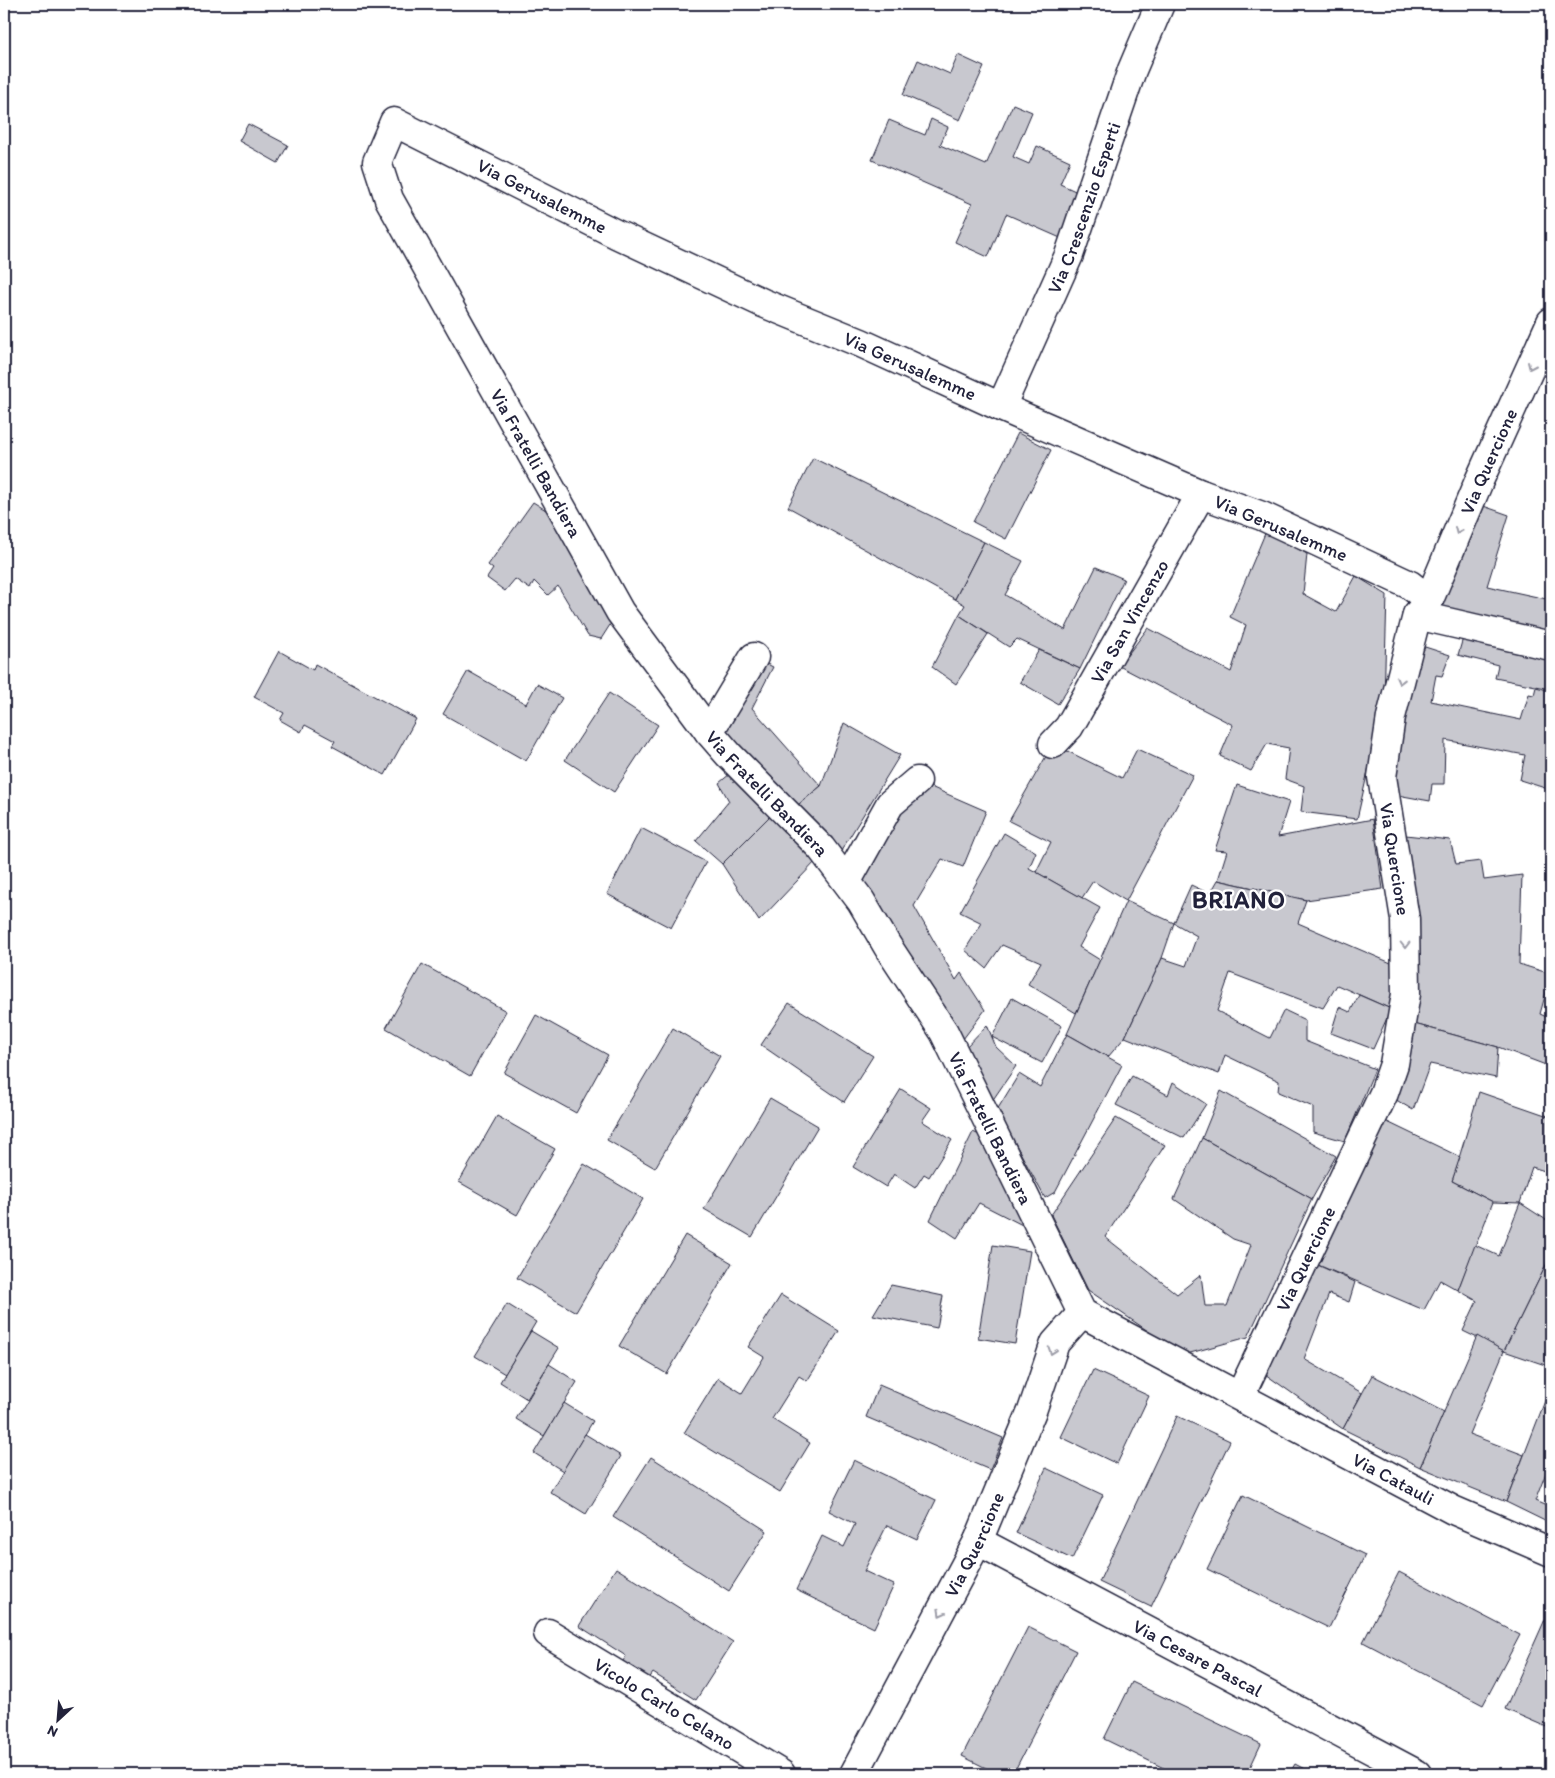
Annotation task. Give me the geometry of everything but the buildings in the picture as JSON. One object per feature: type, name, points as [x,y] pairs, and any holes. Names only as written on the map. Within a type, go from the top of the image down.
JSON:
[{"type":"street","name":"Via Crescenzio Esperti","points":[[1001,407],[1069,255],[1132,70],[1160,4]]},
{"type":"street","name":"Via Gerusalemme","points":[[394,122],[616,234],[763,303],[861,343],[1001,407],[1201,494],[1262,516],[1410,586],[1423,608]]},
{"type":"street","name":"Via Fratelli Bandiera","points":[[394,122],[376,162],[389,199],[620,612],[709,732],[729,755],[821,848],[847,881],[944,1032],[1082,1313]]},
{"type":"street","name":"Via Quercione","points":[[1240,1396],[1384,1093],[1394,1064],[1406,994],[1405,919],[1382,777],[1391,717],[1423,608],[1551,322]]},
{"type":"street","name":"Via San Vincenzo","points":[[1053,744],[1070,727],[1201,494]]},
{"type":"street","points":[[1423,608],[1551,646]]},
{"type":"street","points":[[709,732],[754,657]]},
{"type":"street","points":[[847,881],[890,804],[917,781]]},
{"type":"street","points":[[1082,1313],[1240,1396]]},
{"type":"street","name":"Via Quercione","points":[[854,1774],[978,1541],[1032,1411],[1055,1342],[1082,1313]]},
{"type":"street","name":"Via Catauli","points":[[1240,1396],[1454,1510],[1551,1552]]},
{"type":"street","name":"Via Cesare Pascal","points":[[978,1541],[1417,1774]]},
{"type":"street","name":"Vicolo Carlo Celano","points":[[548,1633],[781,1774]]},
{"type":"district","name":"BRIANO","points":[[1239,899]]}]
